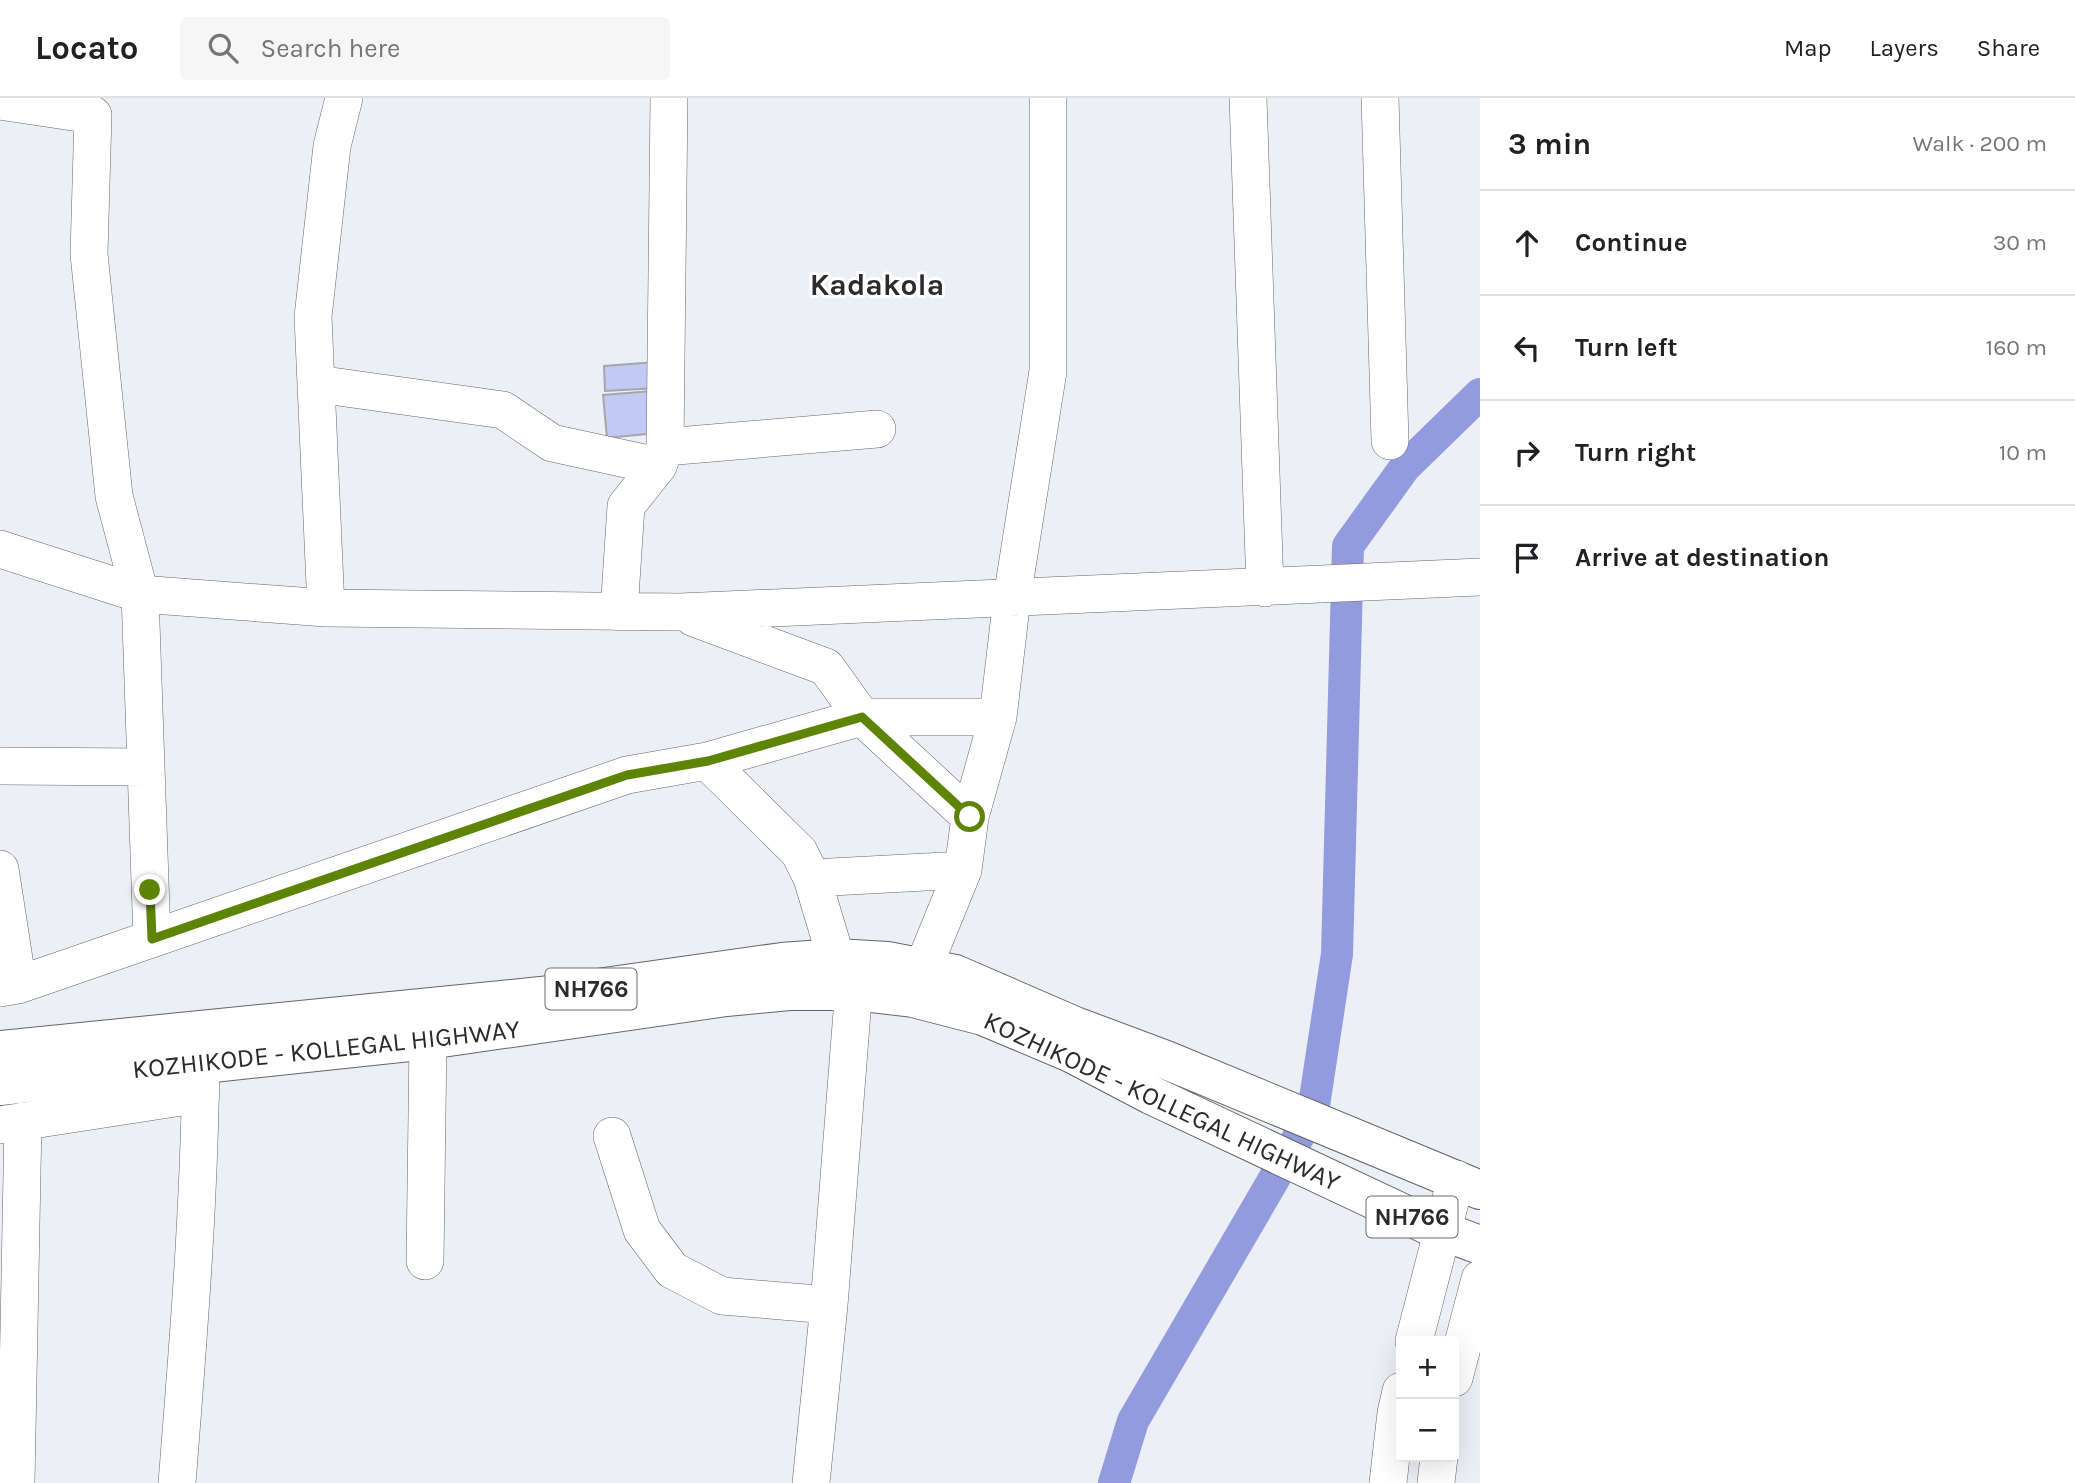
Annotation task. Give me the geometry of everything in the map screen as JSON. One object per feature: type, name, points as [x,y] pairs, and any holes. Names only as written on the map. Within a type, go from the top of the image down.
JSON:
[{"type":"highway","name":"KOZHIKODE - KOLLEGAL HIGHWAY","points":[[0,1050],[201,1063],[541,996],[782,962],[849,969],[923,968],[955,974],[1075,1026],[1468,1185]]},
{"type":"highway","name":"KOZHIKODE - KOLLEGAL HIGHWAY","points":[[0,1086],[428,1040],[789,990],[849,969],[913,998],[983,1016],[1071,1053],[1226,1130],[1442,1231],[1480,1245]]},
{"type":"street","points":[[326,608],[313,317],[332,146],[344,98]]},
{"type":"street","points":[[619,612],[626,506],[661,456],[670,98]]},
{"type":"street","points":[[923,968],[963,870],[970,817],[998,717],[1012,598],[1048,371],[1048,98]]},
{"type":"street","points":[[1248,98],[1273,588]]},
{"type":"street","points":[[1380,98],[1391,440]]},
{"type":"street","points":[[0,101],[97,107],[89,254],[114,496],[140,594],[152,939]]},
{"type":"street","points":[[317,384],[503,410],[552,443],[661,456],[877,429]]},
{"type":"street","points":[[0,551],[140,594],[326,608],[680,612],[1480,577]]},
{"type":"street","points":[[680,612],[826,667],[862,717],[970,817]]},
{"type":"street","points":[[0,869],[9,986],[627,775],[708,761],[862,717],[998,717]]},
{"type":"street","points":[[708,761],[799,852],[849,969],[829,1305],[811,1483]]},
{"type":"street","points":[[0,766],[146,767]]},
{"type":"street","points":[[812,878],[963,870]]},
{"type":"street","points":[[425,1261],[428,1040]]},
{"type":"street","points":[[16,1483],[12,1123],[201,1063],[190,1324],[177,1483]]},
{"type":"street","points":[[612,1136],[642,1230],[671,1270],[722,1296],[829,1305]]},
{"type":"street","points":[[1415,1336],[1442,1231],[1468,1185]]},
{"type":"street","points":[[1459,1359],[1480,1279]]},
{"type":"street","points":[[1388,1483],[1400,1399]]},
{"type":"street","points":[[1436,1483],[1438,1462]]},
{"type":"building","points":[[656,362],[658,388],[605,391],[604,366]]},
{"type":"building","points":[[652,391],[656,433],[607,438],[603,395]]},
{"type":"waterway","points":[[1114,1483],[1133,1421],[1313,1112],[1337,954],[1348,546],[1405,467],[1480,394]]},
{"type":"district","name":"Kadakola","points":[[877,285]]},
{"type":"route","points":[[150,890],[152,939],[627,775],[708,761],[862,717],[970,817]]}]
